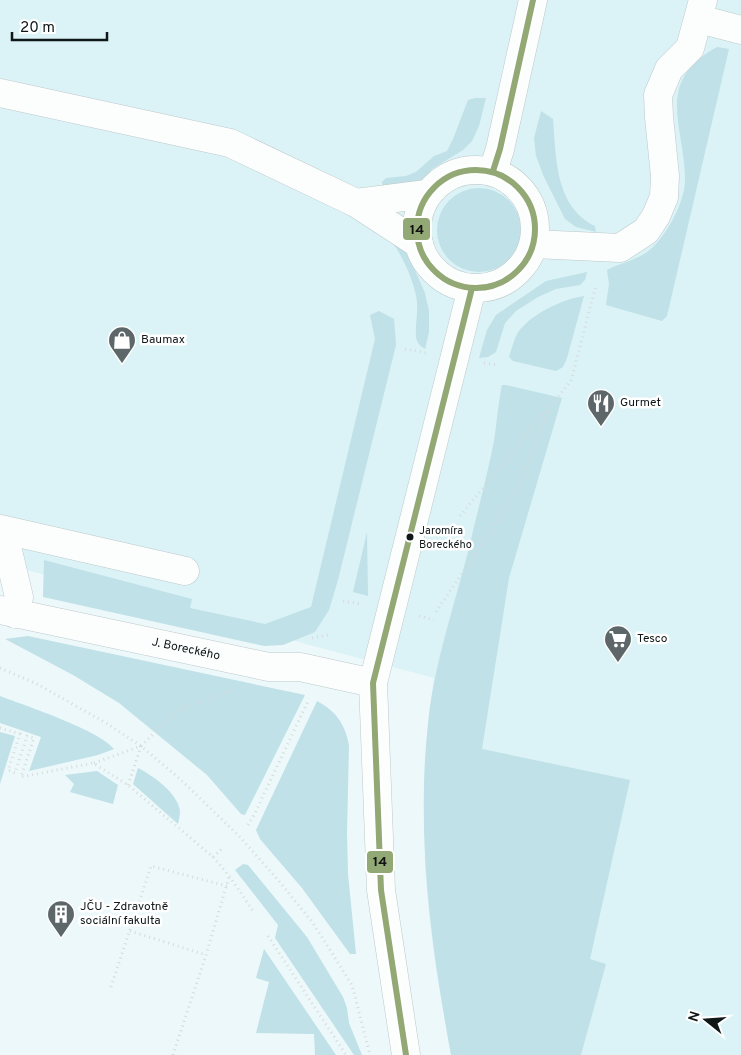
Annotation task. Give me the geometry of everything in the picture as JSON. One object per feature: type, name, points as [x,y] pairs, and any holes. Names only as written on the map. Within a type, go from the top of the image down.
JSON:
[{"type":"street","points":[[493,171],[500,148],[533,0]]},
{"type":"street","points":[[534,244],[620,248],[646,231],[656,216],[664,197],[665,176],[658,117],[658,95],[669,69],[690,48],[701,9],[741,30]]},
{"type":"street","points":[[0,93],[230,143],[356,203],[419,244]]},
{"type":"street","points":[[475,169],[493,171],[510,179],[524,192],[532,208],[536,226],[534,244],[525,263],[511,278],[492,286],[472,288],[454,284],[439,275],[427,262],[419,244],[416,228],[420,210],[427,194],[441,180],[457,172],[475,169]]},
{"type":"street","points":[[356,203],[427,194]]},
{"type":"street","points":[[406,1055],[381,890],[373,683],[472,288]]},
{"type":"street","points":[[8,612],[19,597],[2,529],[185,571]]},
{"type":"street","name":"J. Boreckého","points":[[8,612],[269,667],[300,667],[373,683]]},
{"type":"path","points":[[460,516],[571,381],[596,285]]},
{"type":"path","points":[[436,612],[514,496],[551,406]]},
{"type":"path","points":[[0,668],[37,684],[106,722],[141,746],[180,779],[238,835],[313,923],[352,986],[370,1055]]},
{"type":"path","points":[[248,825],[310,698]]},
{"type":"path","points":[[0,728],[20,734],[8,770],[15,773],[27,736],[34,738],[21,777],[93,763],[141,746]]},
{"type":"path","points":[[128,785],[141,746]]},
{"type":"path","points":[[93,763],[128,785],[213,858],[230,877],[253,911]]},
{"type":"path","points":[[213,858],[224,848]]},
{"type":"path","points":[[111,987],[151,866],[227,886]]},
{"type":"path","points":[[173,1055],[230,877]]},
{"type":"path","points":[[130,931],[206,955]]},
{"type":"path","points":[[268,936],[346,1055]]},
{"type":"shaded area","points":[[0,0],[741,0],[741,1055],[451,1055],[435,962],[425,868],[424,774],[434,678],[0,563]]},
{"type":"shaded area","points":[[717,47],[729,49],[667,316],[662,321],[606,305],[609,284],[607,270],[636,258],[652,248],[669,226],[679,207],[685,180],[678,123],[677,106],[679,90],[685,75],[697,61]]},
{"type":"shaded area","points":[[486,98],[479,126],[472,141],[463,150],[432,169],[424,179],[416,183],[383,189],[382,182],[386,178],[406,176],[416,172],[434,156],[447,151],[468,100]]},
{"type":"shaded area","points":[[541,111],[553,119],[557,165],[565,194],[572,207],[582,218],[595,226],[596,232],[576,227],[565,219],[544,177],[536,156],[534,138]]},
{"type":"shaded area","points":[[479,188],[495,191],[509,200],[518,214],[521,230],[518,246],[509,260],[495,269],[479,272],[463,269],[449,260],[440,246],[437,230],[440,214],[449,200],[463,191]]},
{"type":"shaded area","points":[[373,221],[402,241],[425,293],[429,311],[429,332],[425,349],[416,339],[417,302],[407,269],[399,252],[390,240],[373,232]]},
{"type":"shaded area","points":[[587,272],[585,280],[580,285],[556,289],[538,297],[516,311],[505,323],[496,352],[488,357],[479,358],[487,330],[496,315],[546,281]]},
{"type":"shaded area","points":[[584,296],[563,367],[556,371],[513,361],[509,357],[517,334],[532,318],[567,300]]},
{"type":"shaded area","points":[[379,311],[394,319],[396,345],[338,580],[329,610],[315,632],[283,645],[264,646],[43,597],[44,560],[192,599],[190,608],[265,624],[311,607],[375,339],[370,315]]},
{"type":"shaded area","points":[[502,385],[562,398],[509,578],[482,749],[630,780],[590,959],[606,964],[581,1055],[451,1055],[432,932],[425,849],[424,808],[428,724],[435,679],[445,636],[469,548],[494,441]]},
{"type":"shaded area","points":[[367,532],[368,596],[353,592]]},
{"type":"shaded area","points":[[28,636],[305,695],[245,815],[241,814],[207,775],[119,703],[73,675],[5,639]]},
{"type":"shaded area","points":[[0,696],[44,712],[94,734],[114,749],[98,755],[29,771],[41,737],[0,723]]},
{"type":"shaded area","points":[[317,701],[339,719],[349,745],[348,874],[356,954],[350,954],[302,888],[260,839],[256,830]]},
{"type":"shaded area","points":[[0,732],[15,736],[0,784]]},
{"type":"shaded area","points":[[138,768],[164,785],[174,797],[180,811],[178,824],[133,784]]},
{"type":"shaded area","points":[[97,771],[118,785],[113,804],[70,792],[74,784],[65,775]]},
{"type":"shaded area","points":[[243,864],[248,865],[307,937],[343,997],[349,1023],[362,1055],[354,1055],[275,938],[278,925],[235,870]]},
{"type":"shaded area","points":[[264,949],[336,1055],[315,1055],[314,1034],[256,1033],[269,982],[256,978]]},
{"type":"transit line","name":"14","points":[[493,171],[500,149],[533,0]]},
{"type":"transit line","name":"14","points":[[476,170],[499,174],[518,187],[531,206],[535,229],[531,252],[518,271],[499,284],[476,288],[453,284],[434,271],[421,252],[417,229],[421,206],[434,187],[453,174],[476,170]]},
{"type":"transit line","name":"14","points":[[406,1055],[381,890],[373,683],[472,288]]},
{"type":"place","name":"Baumax","points":[[122,364]]},
{"type":"place","name":"Gurmet","points":[[601,427]]},
{"type":"place","name":"Jaromíra Boreckého","points":[[410,537]]},
{"type":"place","name":"Tesco","points":[[618,663]]},
{"type":"place","name":"JČU - Zdravotně sociální fakulta","points":[[61,938]]}]
